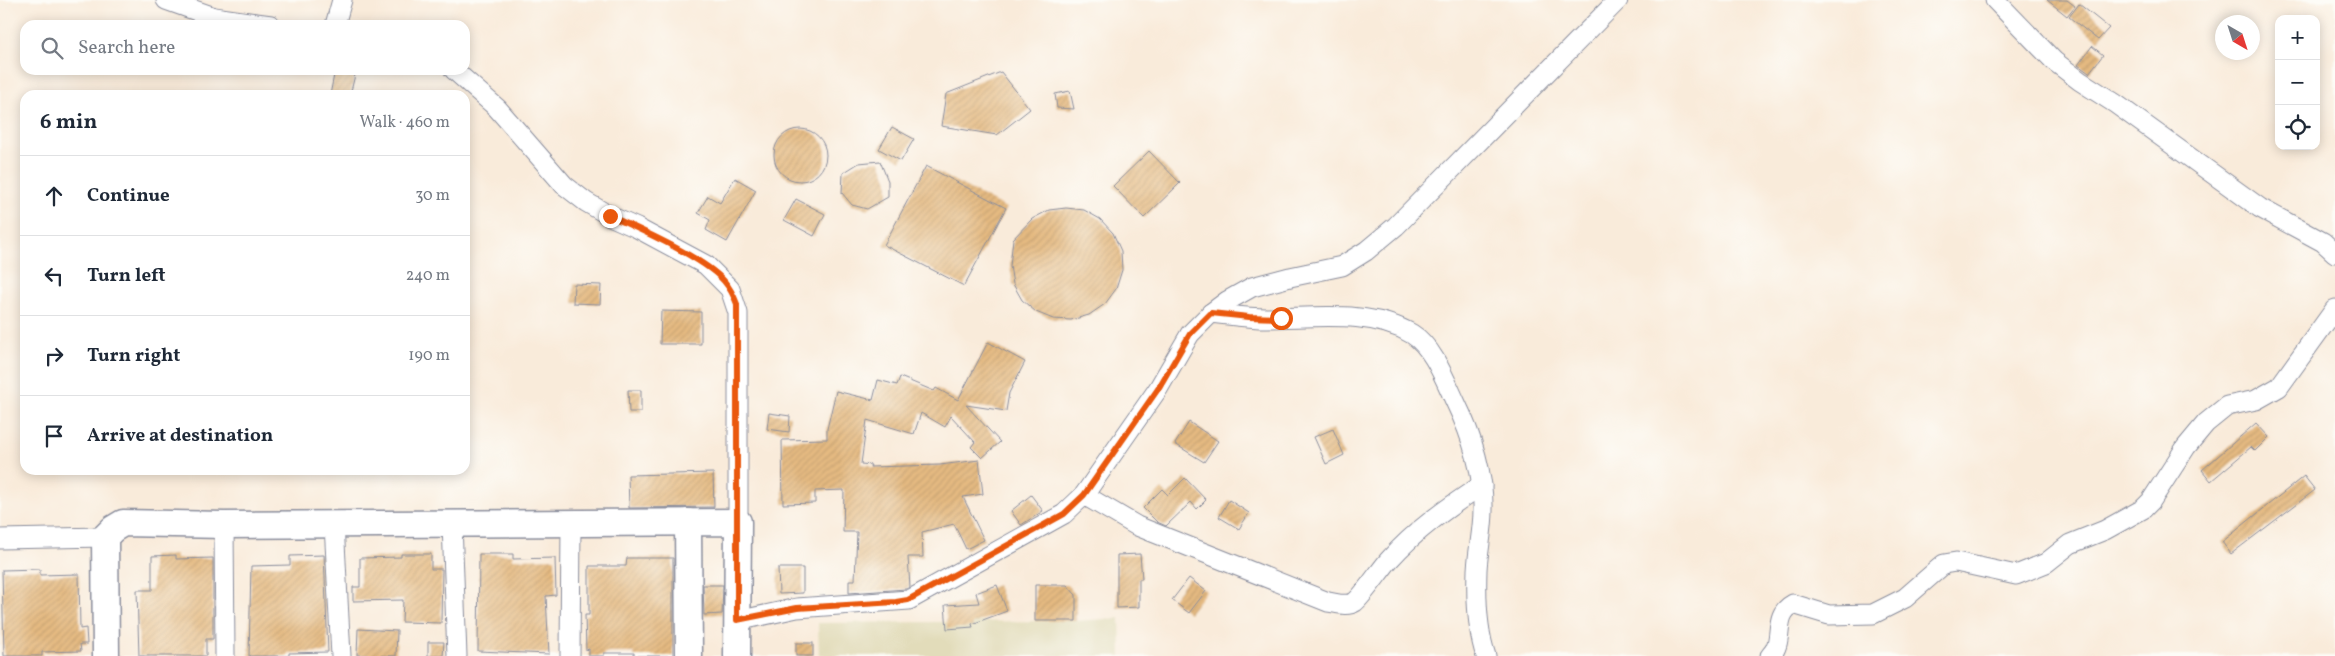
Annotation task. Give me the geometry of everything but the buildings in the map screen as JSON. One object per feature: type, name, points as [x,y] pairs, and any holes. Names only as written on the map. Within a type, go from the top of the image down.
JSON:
[{"type":"street","points":[[166,0],[214,16],[239,20]]},
{"type":"street","points":[[336,20],[342,0]]},
{"type":"street","points":[[737,620],[797,608],[908,600],[999,548],[1064,514],[1084,495],[1158,389],[1190,334],[1211,313],[1227,301],[1252,287],[1342,266],[1366,251],[1396,226],[1618,0]]},
{"type":"street","points":[[1995,0],[2054,61],[2080,81],[2116,104],[2260,208],[2324,242],[2335,253]]},
{"type":"street","points":[[460,75],[497,108],[554,174],[573,192],[610,216],[637,228],[706,265],[730,289],[738,313],[736,656]]},
{"type":"street","points":[[1770,656],[1774,652],[1778,640],[1781,615],[1793,604],[1829,615],[1874,614],[1905,598],[1944,564],[1956,562],[2016,575],[2046,563],[2082,538],[2105,530],[2143,509],[2151,501],[2186,447],[2206,423],[2224,408],[2256,400],[2278,387],[2335,309]]},
{"type":"street","points":[[1211,313],[1267,318],[1352,317],[1378,322],[1412,334],[1436,362],[1470,437],[1482,485],[1483,514],[1477,571],[1480,638],[1486,656]]},
{"type":"street","points":[[1084,495],[1137,526],[1328,602],[1351,604],[1360,598],[1368,584],[1414,534],[1454,503],[1482,485]]},
{"type":"street","points":[[688,522],[690,656]]},
{"type":"street","points":[[0,539],[105,537],[123,523],[224,525],[738,522]]},
{"type":"street","points":[[570,656],[571,523]]},
{"type":"street","points":[[334,524],[341,656]]},
{"type":"street","points":[[452,524],[456,656]]},
{"type":"street","points":[[224,525],[225,656]]},
{"type":"street","points":[[105,537],[106,656]]},
{"type":"shaded area","points":[[1120,618],[1121,656],[819,656],[818,623],[1076,621]]},
{"type":"route","points":[[610,216],[637,228],[706,265],[724,281],[737,304],[737,620],[797,608],[896,602],[920,595],[992,552],[1064,514],[1074,506],[1084,495],[1108,458],[1147,406],[1190,334],[1211,313],[1281,318]]}]
